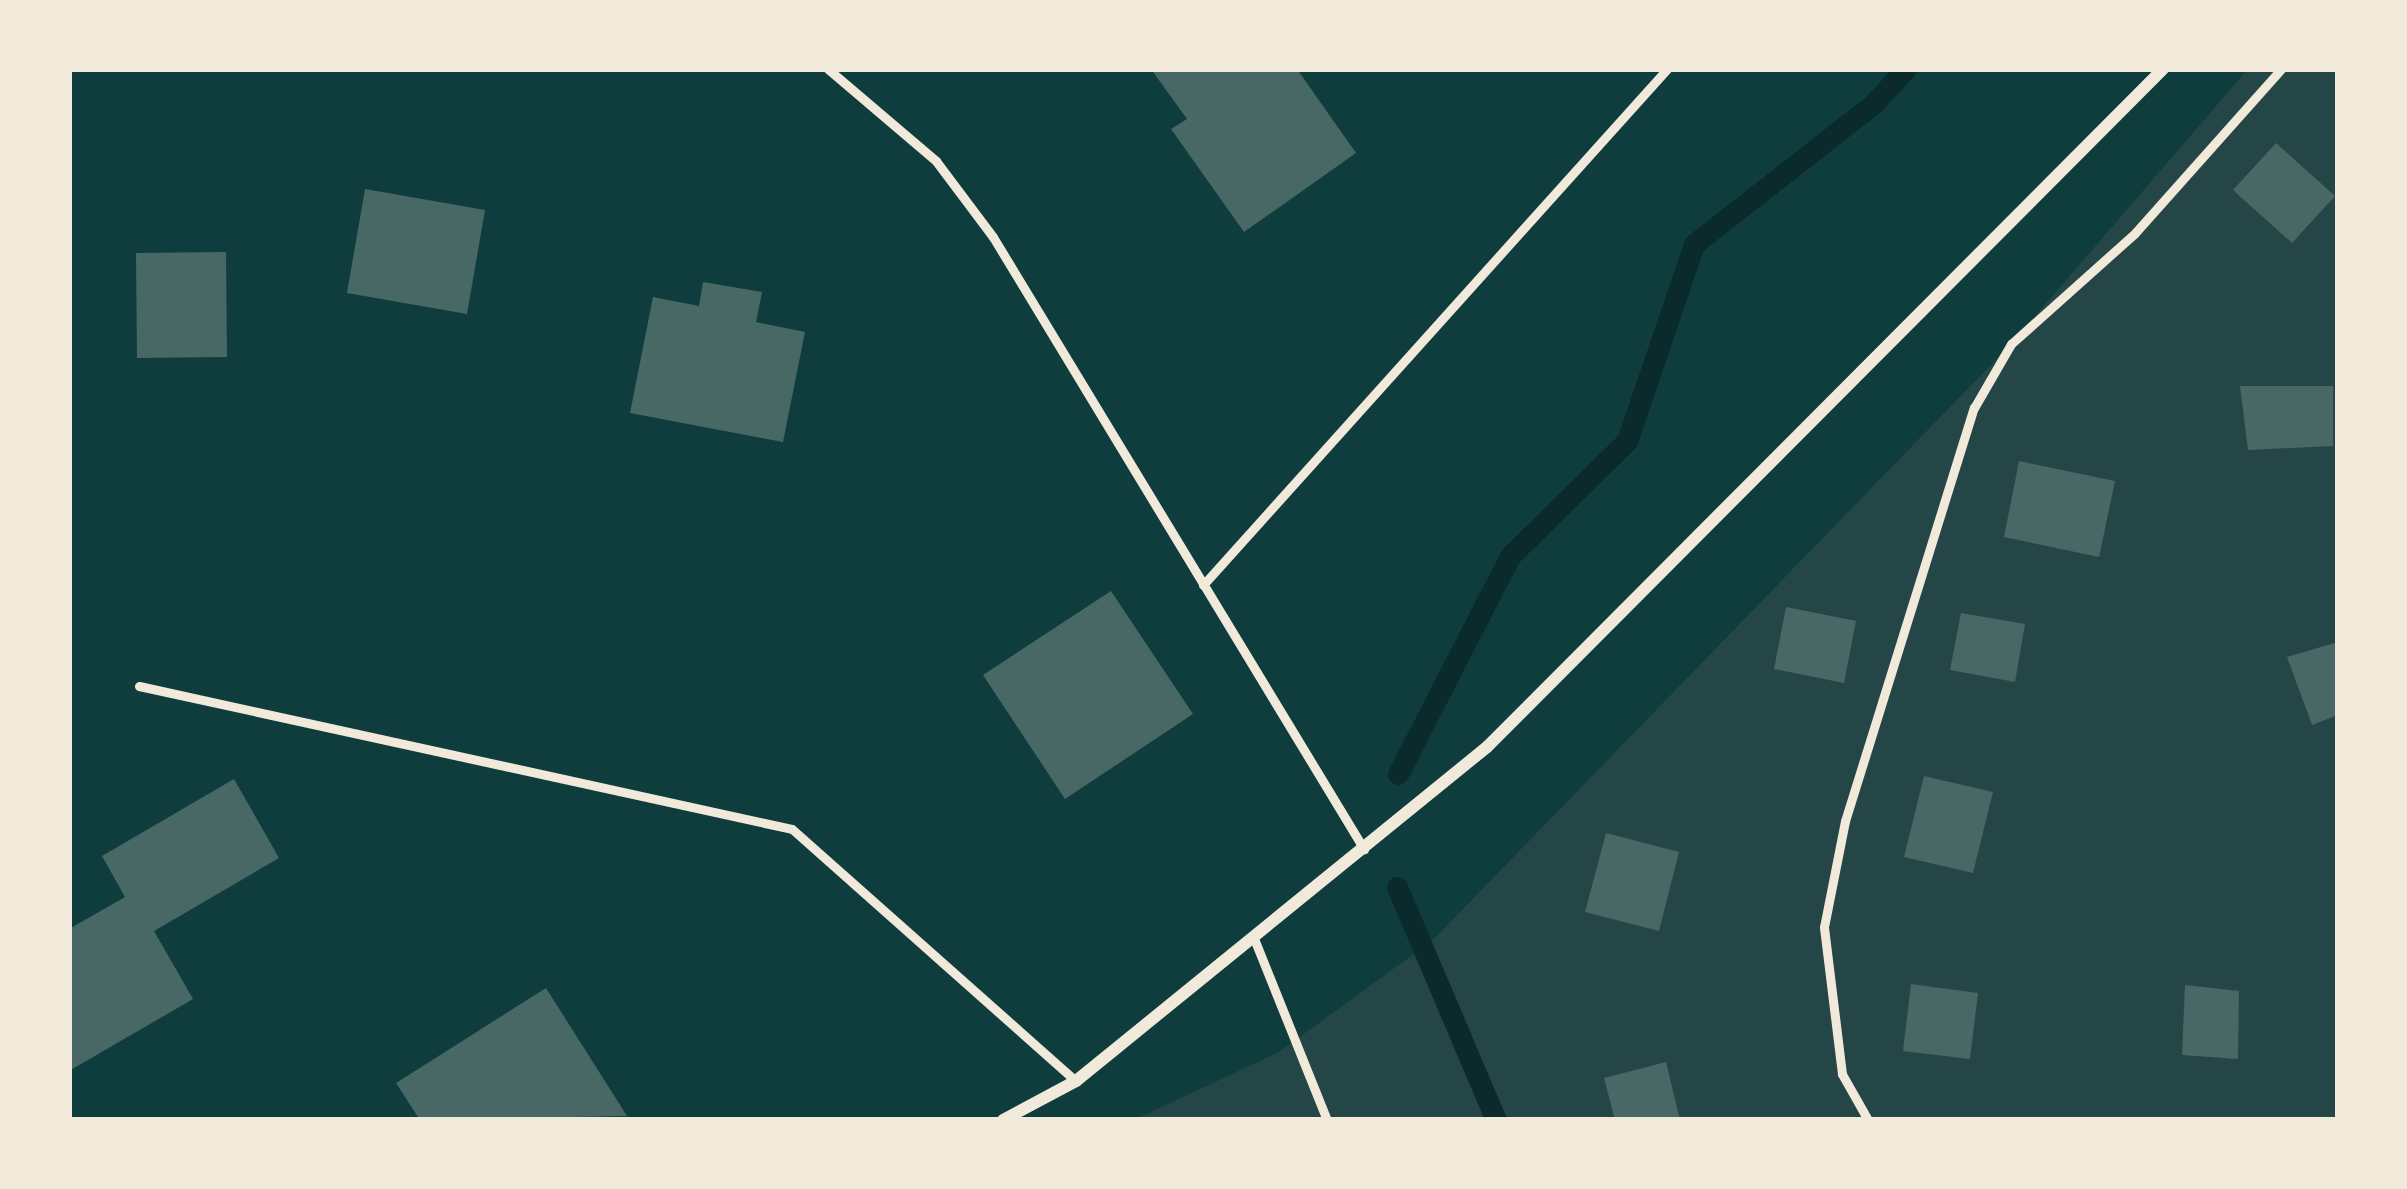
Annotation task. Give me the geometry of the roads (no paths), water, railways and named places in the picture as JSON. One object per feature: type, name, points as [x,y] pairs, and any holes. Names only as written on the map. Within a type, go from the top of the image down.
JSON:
[{"type":"street","points":[[1003,1120],[1076,1081],[1255,941],[1487,747],[2163,69]]},
{"type":"lane","points":[[828,69],[936,161],[993,237],[1364,849]]},
{"type":"lane","points":[[1203,585],[1667,69]]},
{"type":"lane","points":[[1868,1120],[1842,1074],[1824,927],[1850,801],[1974,408],[2011,344],[2134,233],[2281,69]]},
{"type":"lane","points":[[139,686],[792,829],[1076,1081]]},
{"type":"lane","points":[[1255,941],[1327,1120]]},
{"type":"waterway","points":[[1398,774],[1510,556],[1627,441],[1694,244],[1873,104],[1906,69]]},
{"type":"waterway","points":[[1397,887],[1496,1120]]}]
